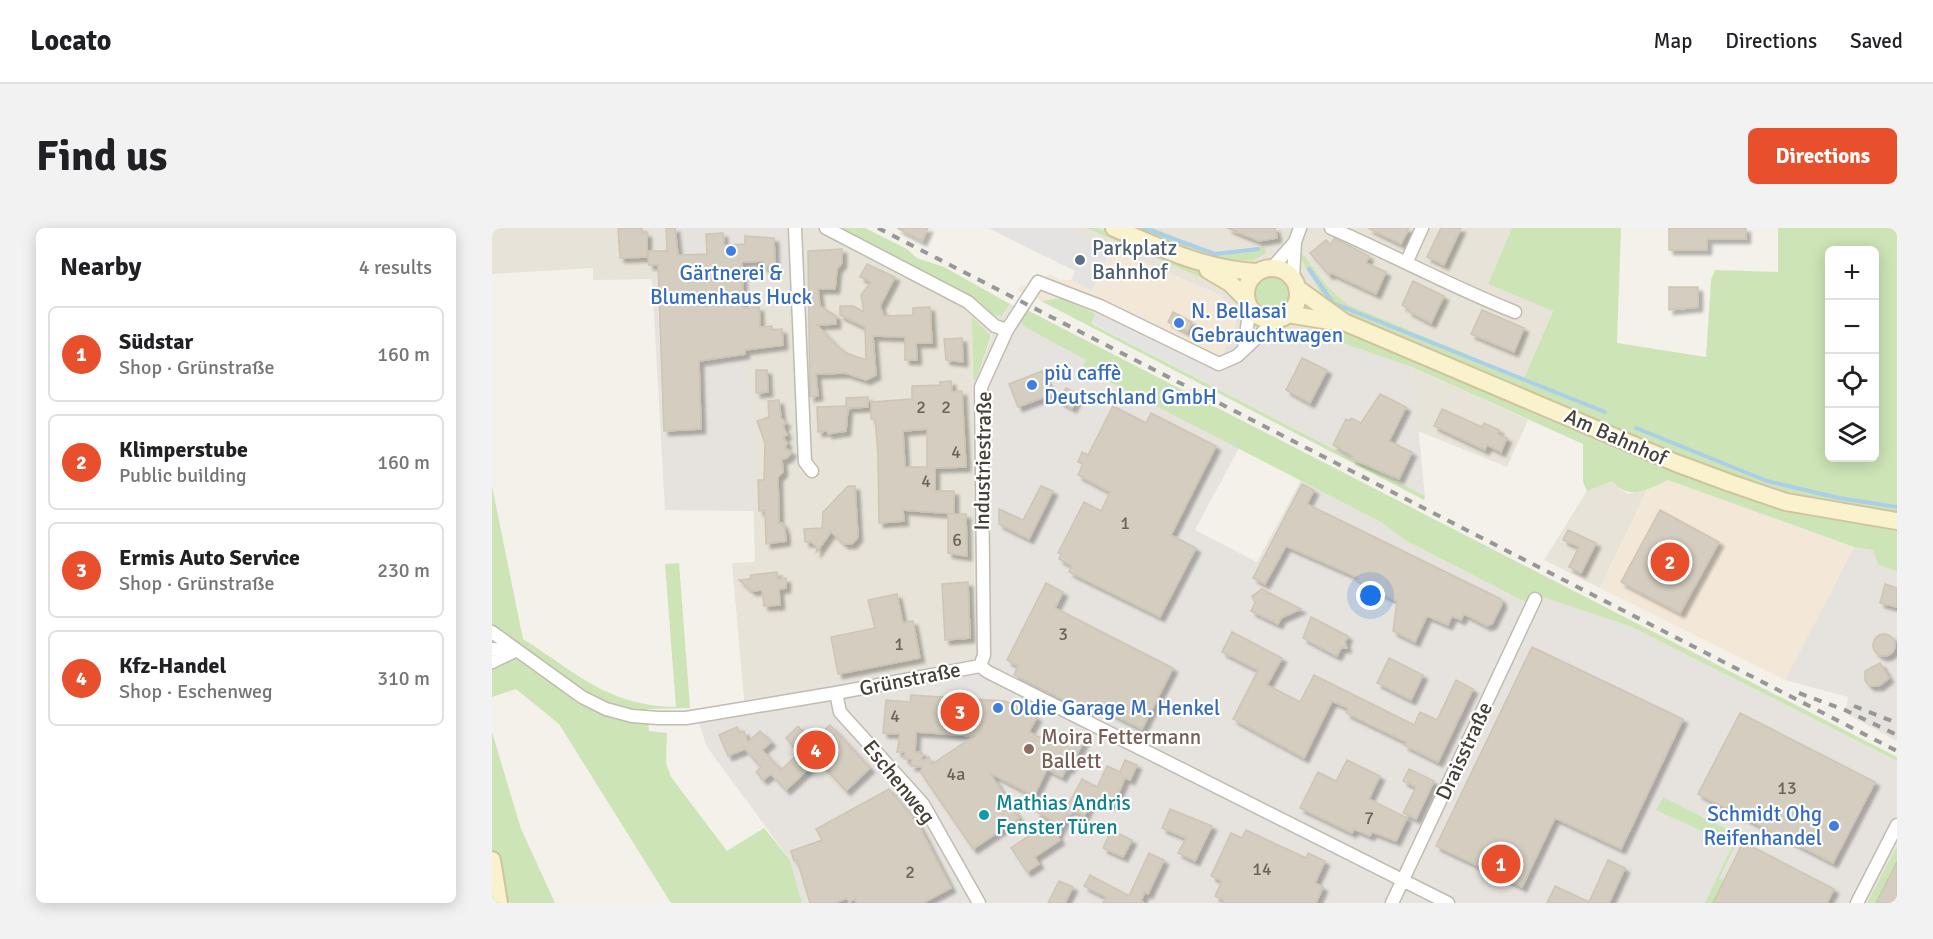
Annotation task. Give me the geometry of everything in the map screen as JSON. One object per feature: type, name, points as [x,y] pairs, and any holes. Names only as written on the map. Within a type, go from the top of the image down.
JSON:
[{"type":"main road","name":"Am Bahnhof","points":[[1114,228],[1194,261],[1235,271],[1281,269],[1344,322],[1676,463],[1786,502],[1897,521]]},
{"type":"main road","name":"Am Bahnhof","points":[[1194,261],[1230,283],[1262,318],[1282,317],[1344,322]]},
{"type":"main road","points":[[1249,303],[1248,285],[1265,270]]},
{"type":"main road","points":[[1282,317],[1295,305],[1295,283]]},
{"type":"main road","points":[[492,860],[499,903]]},
{"type":"street","points":[[795,228],[805,462],[812,471]]},
{"type":"street","points":[[826,228],[968,302],[995,326],[1007,330]]},
{"type":"street","points":[[1295,283],[1295,242],[1300,228]]},
{"type":"street","points":[[1331,228],[1407,261],[1453,287],[1515,312]]},
{"type":"street","points":[[1407,261],[1422,228]]},
{"type":"street","points":[[1265,270],[1295,242]]},
{"type":"street","name":"Industriestraße","points":[[980,666],[984,655],[981,387],[1007,330],[1038,282],[1100,306],[1219,364],[1229,362],[1282,317]]},
{"type":"street","points":[[1244,350],[1249,303]]},
{"type":"street","name":"Draisstraße","points":[[1392,903],[1535,599]]},
{"type":"street","name":"Grünstraße","points":[[492,632],[582,697],[606,709],[632,716],[686,718],[980,666],[999,678],[1448,903]]},
{"type":"street","points":[[492,649],[517,650]]},
{"type":"street","points":[[492,662],[517,650]]},
{"type":"street","name":"Eschenweg","points":[[836,693],[840,712],[923,804],[979,903]]},
{"type":"street","points":[[1857,903],[1897,825]]},
{"type":"shaded area","points":[[492,228],[654,228],[656,279],[593,280],[593,268],[492,274]]},
{"type":"shaded area","points":[[654,228],[789,228],[791,280],[747,282],[754,511],[665,510],[652,279],[656,278]]},
{"type":"shaded area","points":[[789,228],[836,228],[999,316],[991,336],[972,318],[975,653],[966,659],[744,699],[732,563],[755,562],[747,282],[791,280]]},
{"type":"shaded area","name":"Parkplatz Bahnhof","points":[[988,228],[1062,228],[1112,248],[1092,291],[1071,280],[1075,271]]},
{"type":"shaded area","points":[[1062,228],[1086,228],[1223,287],[1201,271],[1098,228],[1129,228],[1237,261],[1253,260],[1213,253],[1154,228],[1512,228],[1488,284],[1553,310],[1524,378],[1347,304],[1328,287],[1303,254],[1301,259],[1324,299],[1313,333],[1301,331],[1287,334],[1266,346],[1235,329],[1236,317],[1220,295]]},
{"type":"shaded area","points":[[1112,248],[1220,295],[1232,307],[1236,317],[1234,338],[1227,345],[1209,384],[1054,299],[1041,301],[1018,291],[1021,284],[1032,290],[1038,282],[1050,274],[1060,280],[1071,280],[1092,291]]},
{"type":"shaded area","points":[[1010,304],[1027,310],[1021,320],[1023,326],[1087,360],[1082,368],[1239,448],[1195,530],[1257,562],[1301,480],[1381,522],[1405,540],[1525,602],[1539,596],[1630,626],[1897,761],[1897,846],[1867,903],[802,903],[790,860],[707,747],[699,723],[748,714],[744,699],[966,659],[975,653],[973,380],[976,380],[999,316],[1004,314]]},
{"type":"shaded area","points":[[1100,306],[1219,364],[1209,384],[1091,323]]},
{"type":"shaded area","points":[[1235,329],[1266,346],[1287,334],[1301,331],[1313,333],[1412,367],[1425,496],[1209,384],[1227,345],[1234,338]]},
{"type":"shaded area","points":[[1412,367],[1528,420],[1507,467],[1418,431]]},
{"type":"shaded area","points":[[1668,480],[1854,547],[1785,680],[1600,588],[1647,490]]},
{"type":"shaded area","points":[[1612,481],[1628,494],[1647,490],[1600,588],[1544,560],[1587,491]]},
{"type":"shaded area","points":[[1854,547],[1873,550],[1878,565],[1897,571],[1897,741],[1845,713],[1848,697],[1785,680]]},
{"type":"green space","points":[[836,228],[865,228],[907,249],[917,258],[944,267],[1010,304],[1002,316],[994,315]]},
{"type":"green space","points":[[1086,228],[1098,228],[1201,271],[1223,287]]},
{"type":"green space","points":[[1129,228],[1154,228],[1213,253],[1264,247],[1267,253],[1253,260],[1237,261],[1233,266]]},
{"type":"green space","points":[[1512,228],[1621,228],[1617,343],[1706,357],[1711,280],[1715,270],[1778,272],[1778,228],[1897,228],[1897,571],[1878,565],[1873,550],[1854,547],[1668,480],[1638,492],[1625,491],[1612,481],[1587,491],[1583,482],[1583,444],[1412,367],[1313,333],[1324,299],[1301,259],[1303,254],[1328,287],[1347,304],[1524,378],[1553,311],[1488,284]]},
{"type":"green space","points":[[1273,273],[1287,279],[1293,293],[1287,307],[1273,313],[1259,307],[1253,293],[1259,279]]},
{"type":"green space","points":[[1062,298],[1096,314],[1092,324],[1425,496],[1424,500],[1041,301]]},
{"type":"green space","points":[[1027,310],[1897,757],[1897,761],[1630,626],[1539,596],[1525,602],[1405,540],[1381,522],[1082,368],[1086,360],[1023,326],[1021,320]]},
{"type":"green space","points":[[972,317],[991,336],[976,380],[973,380]]},
{"type":"green space","points":[[492,486],[523,639],[577,675],[612,694],[631,701],[676,707],[665,564],[679,563],[690,708],[647,709],[649,731],[667,733],[666,763],[671,777],[727,851],[764,828],[790,860],[802,903],[671,903],[559,724],[516,689],[492,697]]},
{"type":"green space","points":[[492,732],[521,829],[555,903],[492,903]]},
{"type":"green space","points":[[1663,797],[1740,836],[1719,879],[1724,880],[1713,903],[1705,903],[1735,840],[1730,837],[1726,842],[1656,810]]},
{"type":"green space","points":[[1897,846],[1897,903],[1867,903]]},
{"type":"building","points":[[618,228],[642,228],[642,233],[647,233],[647,257],[620,258]]},
{"type":"building","points":[[666,228],[675,228],[678,255],[707,254],[706,234],[723,233],[724,245],[745,244],[745,236],[774,238],[775,266],[763,267],[763,261],[742,262],[743,308],[759,307],[760,327],[772,326],[772,330],[782,329],[783,345],[745,350],[745,354],[699,361],[701,429],[664,431],[658,265],[649,265],[648,251],[667,251]]},
{"type":"building","points":[[897,228],[928,228],[922,241]]},
{"type":"building","points":[[1227,228],[1275,228],[1277,238],[1259,241]]},
{"type":"building","points":[[1368,228],[1409,228],[1401,244]]},
{"type":"building","points":[[1441,228],[1461,228],[1444,265],[1427,257]]},
{"type":"building","points":[[1669,228],[1746,228],[1746,239],[1707,239],[1707,250],[1669,250]]},
{"type":"building","points":[[1334,238],[1369,256],[1366,263],[1386,272],[1376,294],[1331,273],[1329,275],[1310,253],[1326,240],[1331,245]]},
{"type":"building","points":[[842,249],[842,263],[837,269],[835,289],[818,289],[820,306],[836,316],[836,324],[817,325],[835,344],[846,353],[866,360],[865,327],[840,315],[840,306],[853,306],[864,312],[861,295],[871,282],[860,277],[867,264],[895,277],[880,306],[884,316],[913,315],[913,308],[930,307],[932,343],[916,343],[917,360],[905,360],[905,337],[873,336],[876,375],[866,380],[845,373],[816,374],[818,396],[810,397],[808,251]]},
{"type":"building","points":[[1413,281],[1444,296],[1431,323],[1408,311],[1409,309],[1402,305]]},
{"type":"building","points":[[1669,287],[1698,287],[1698,307],[1669,310]]},
{"type":"building","points":[[1482,310],[1524,328],[1514,352],[1471,334]]},
{"type":"building","points":[[1173,312],[1192,322],[1187,332],[1168,322]]},
{"type":"building","points":[[962,338],[963,362],[946,360],[944,339]]},
{"type":"building","points":[[1302,358],[1327,370],[1310,403],[1286,390]]},
{"type":"building","points":[[756,370],[767,370],[768,392],[756,393]]},
{"type":"building","points":[[1042,371],[1052,394],[1018,407],[1009,384]]},
{"type":"building","points":[[951,381],[952,392],[962,391],[966,467],[935,468],[935,491],[954,491],[954,514],[903,510],[904,521],[879,523],[878,454],[875,419],[871,419],[871,402],[912,399],[912,386],[940,385],[940,382]],"holes":[[[927,429],[927,467],[905,467],[903,431]]]},
{"type":"building","points":[[1066,388],[1079,395],[1072,408],[1059,401]]},
{"type":"building","points":[[1380,394],[1406,407],[1389,441],[1412,452],[1399,479],[1352,459],[1353,456],[1333,445],[1346,419],[1350,421],[1351,418],[1361,423]]},
{"type":"building","points":[[868,397],[868,407],[848,408],[846,431],[828,434],[827,431],[818,432],[817,407],[846,406],[846,398]]},
{"type":"building","points":[[779,400],[781,418],[786,423],[783,426],[787,435],[783,437],[787,443],[785,448],[792,452],[787,458],[782,459],[783,472],[778,477],[779,523],[782,523],[785,530],[786,541],[766,544],[765,510],[759,511],[758,480],[764,480],[765,443],[757,421],[769,417],[768,401]]},
{"type":"building","points":[[1113,406],[1146,423],[1151,413],[1216,446],[1171,535],[1196,548],[1160,617],[1069,572],[1072,566],[1059,559],[1061,554],[1058,553],[1084,502],[1101,511],[1110,492],[1078,475],[1083,464],[1078,462],[1082,452],[1088,455]]},
{"type":"building","points":[[1442,409],[1482,427],[1484,423],[1499,430],[1498,434],[1507,438],[1501,452],[1487,445],[1485,450],[1434,426]]},
{"type":"building","points":[[1302,484],[1314,490],[1307,504],[1501,599],[1502,604],[1492,624],[1487,626],[1464,614],[1461,620],[1452,616],[1448,625],[1427,616],[1415,642],[1393,631],[1397,601],[1357,582],[1359,578],[1286,546],[1265,584],[1253,578]]},
{"type":"building","points":[[848,486],[855,486],[858,537],[852,544],[844,544],[831,532],[816,553],[817,547],[811,542],[805,542],[804,529],[822,528],[823,512]]},
{"type":"building","points":[[1041,486],[1053,491],[1029,539],[999,524],[999,509],[1023,520]]},
{"type":"building","points":[[1660,510],[1719,542],[1680,613],[1621,582]]},
{"type":"building","points":[[948,514],[966,514],[967,556],[948,553]]},
{"type":"building","points":[[1568,530],[1596,543],[1581,573],[1569,567],[1579,547],[1563,540]]},
{"type":"building","points":[[777,572],[778,579],[786,578],[786,588],[779,589],[780,605],[764,606],[762,590],[752,591],[739,580],[750,579],[751,575]]},
{"type":"building","points":[[968,582],[970,638],[945,640],[942,584]]},
{"type":"building","points":[[1046,583],[1063,592],[1055,608],[1173,668],[1142,729],[1092,704],[1088,712],[1014,675],[1018,666],[1007,660]]},
{"type":"building","points":[[1885,584],[1897,588],[1897,607],[1880,603]]},
{"type":"building","points":[[1262,589],[1301,609],[1281,618],[1278,624],[1251,611],[1255,603],[1252,596]]},
{"type":"building","points":[[897,594],[903,623],[913,621],[920,658],[838,674],[831,637],[875,628],[868,600]]},
{"type":"building","points":[[1311,617],[1348,636],[1345,642],[1347,648],[1341,648],[1337,656],[1303,638]]},
{"type":"building","points":[[1232,632],[1282,658],[1267,685],[1300,702],[1314,675],[1414,725],[1420,712],[1437,720],[1456,680],[1473,689],[1438,762],[1404,745],[1406,742],[1346,713],[1348,708],[1332,701],[1304,758],[1233,719],[1258,670],[1222,652]]},
{"type":"building","points":[[1880,634],[1888,634],[1895,641],[1895,649],[1888,656],[1880,656],[1873,649],[1873,641]]},
{"type":"building","points":[[1532,647],[1683,719],[1621,849],[1555,818],[1522,887],[1436,846]]},
{"type":"building","points":[[1389,658],[1423,675],[1411,700],[1377,683]]},
{"type":"building","points":[[1880,663],[1889,678],[1879,686],[1870,686],[1865,681],[1865,671]]},
{"type":"building","points":[[911,695],[1005,701],[1037,717],[1029,732],[1057,746],[1064,731],[1084,741],[1069,769],[1067,768],[1062,777],[1047,769],[1034,796],[990,773],[1019,818],[973,849],[921,773],[922,767],[911,766],[912,759],[904,759],[905,752],[897,752],[900,734],[883,733],[886,700],[910,702]],"holes":[[[916,732],[974,736],[932,764],[929,757],[922,761],[922,752],[915,752]]]},
{"type":"building","points":[[1740,713],[1875,782],[1833,863],[1698,794]]},
{"type":"building","points":[[830,725],[870,768],[846,791],[818,760],[786,790],[771,774],[763,780],[756,772],[761,767],[745,749],[728,756],[719,735],[737,727],[740,733],[744,731],[748,742],[760,731],[771,742],[762,750],[781,770],[799,753],[786,738],[798,726],[812,741]]},
{"type":"building","points":[[1125,760],[1137,765],[1130,780],[1125,778],[1113,806],[1094,797],[1084,816],[1067,807],[1082,779],[1097,787],[1107,766],[1120,772]]},
{"type":"building","points":[[1347,760],[1380,776],[1369,799],[1407,818],[1396,841],[1372,832],[1370,836],[1354,829],[1352,833],[1300,808],[1318,772],[1336,781]]},
{"type":"building","points":[[1409,769],[1434,781],[1416,819],[1403,813],[1416,787],[1403,781]]},
{"type":"building","points":[[889,789],[917,822],[951,888],[923,903],[857,903],[855,899],[849,902],[847,898],[835,903],[810,903],[797,860],[794,861],[791,851],[822,840],[816,829]]},
{"type":"building","points":[[1042,800],[1065,812],[1070,809],[1057,835],[1060,840],[1035,857],[1039,864],[1027,872],[1011,848],[1052,820],[1036,812]]},
{"type":"building","points":[[1170,809],[1212,826],[1195,861],[1178,853],[1186,838],[1162,828]]},
{"type":"building","points":[[1111,830],[1132,840],[1123,857],[1103,848]]},
{"type":"building","points":[[1246,830],[1306,858],[1308,853],[1325,861],[1315,883],[1323,887],[1316,903],[1222,903],[1224,900],[1215,896],[1222,881],[1211,876],[1231,833],[1242,838]]},
{"type":"building","points":[[1743,842],[1834,889],[1827,903],[1713,903]]},
{"type":"building","points":[[1149,853],[1164,860],[1148,894],[1145,892],[1141,901],[1144,903],[1103,903],[1106,897],[1084,886],[1090,875],[1129,896]]},
{"type":"building","points":[[1608,860],[1625,868],[1609,903],[1547,903],[1555,886],[1589,902]]},
{"type":"building","points":[[1897,862],[1897,903],[1876,903]]},
{"type":"building","points":[[1059,881],[1073,887],[1065,903],[1048,903]]},
{"type":"waterway","points":[[1144,228],[1215,254],[1258,249]]},
{"type":"waterway","points":[[1309,269],[1333,303],[1605,412]]},
{"type":"waterway","points":[[1636,428],[1767,481],[1839,498],[1897,507]]},
{"type":"railway","points":[[878,228],[1897,751]]},
{"type":"railway","points":[[1799,693],[1845,710],[1897,735]]},
{"type":"railway","points":[[1854,706],[1897,723]]},
{"type":"place","name":"Gärtnerei & Blumenhaus Huck","points":[[731,251]]},
{"type":"place","name":"Parkplatz Bahnhof","points":[[1080,260]]},
{"type":"place","name":"N. Bellasai Gebrauchtwagen","points":[[1179,323]]},
{"type":"place","name":"più caffè Deutschland GmbH","points":[[1032,385]]},
{"type":"place","name":"Klimperstube","points":[[1670,562]]},
{"type":"place","name":"Oldie Garage M. Henkel","points":[[998,708]]},
{"type":"place","name":"Ermis Auto Service","points":[[960,712]]},
{"type":"place","name":"Moira Fettermann Ballett","points":[[1029,749]]},
{"type":"place","name":"Kfz-Handel","points":[[816,750]]},
{"type":"place","name":"Mathias Andris Fenster Türen","points":[[984,815]]},
{"type":"place","name":"Schmidt Ohg Reifenhandel","points":[[1834,826]]},
{"type":"place","name":"Südstar","points":[[1501,864]]}]
